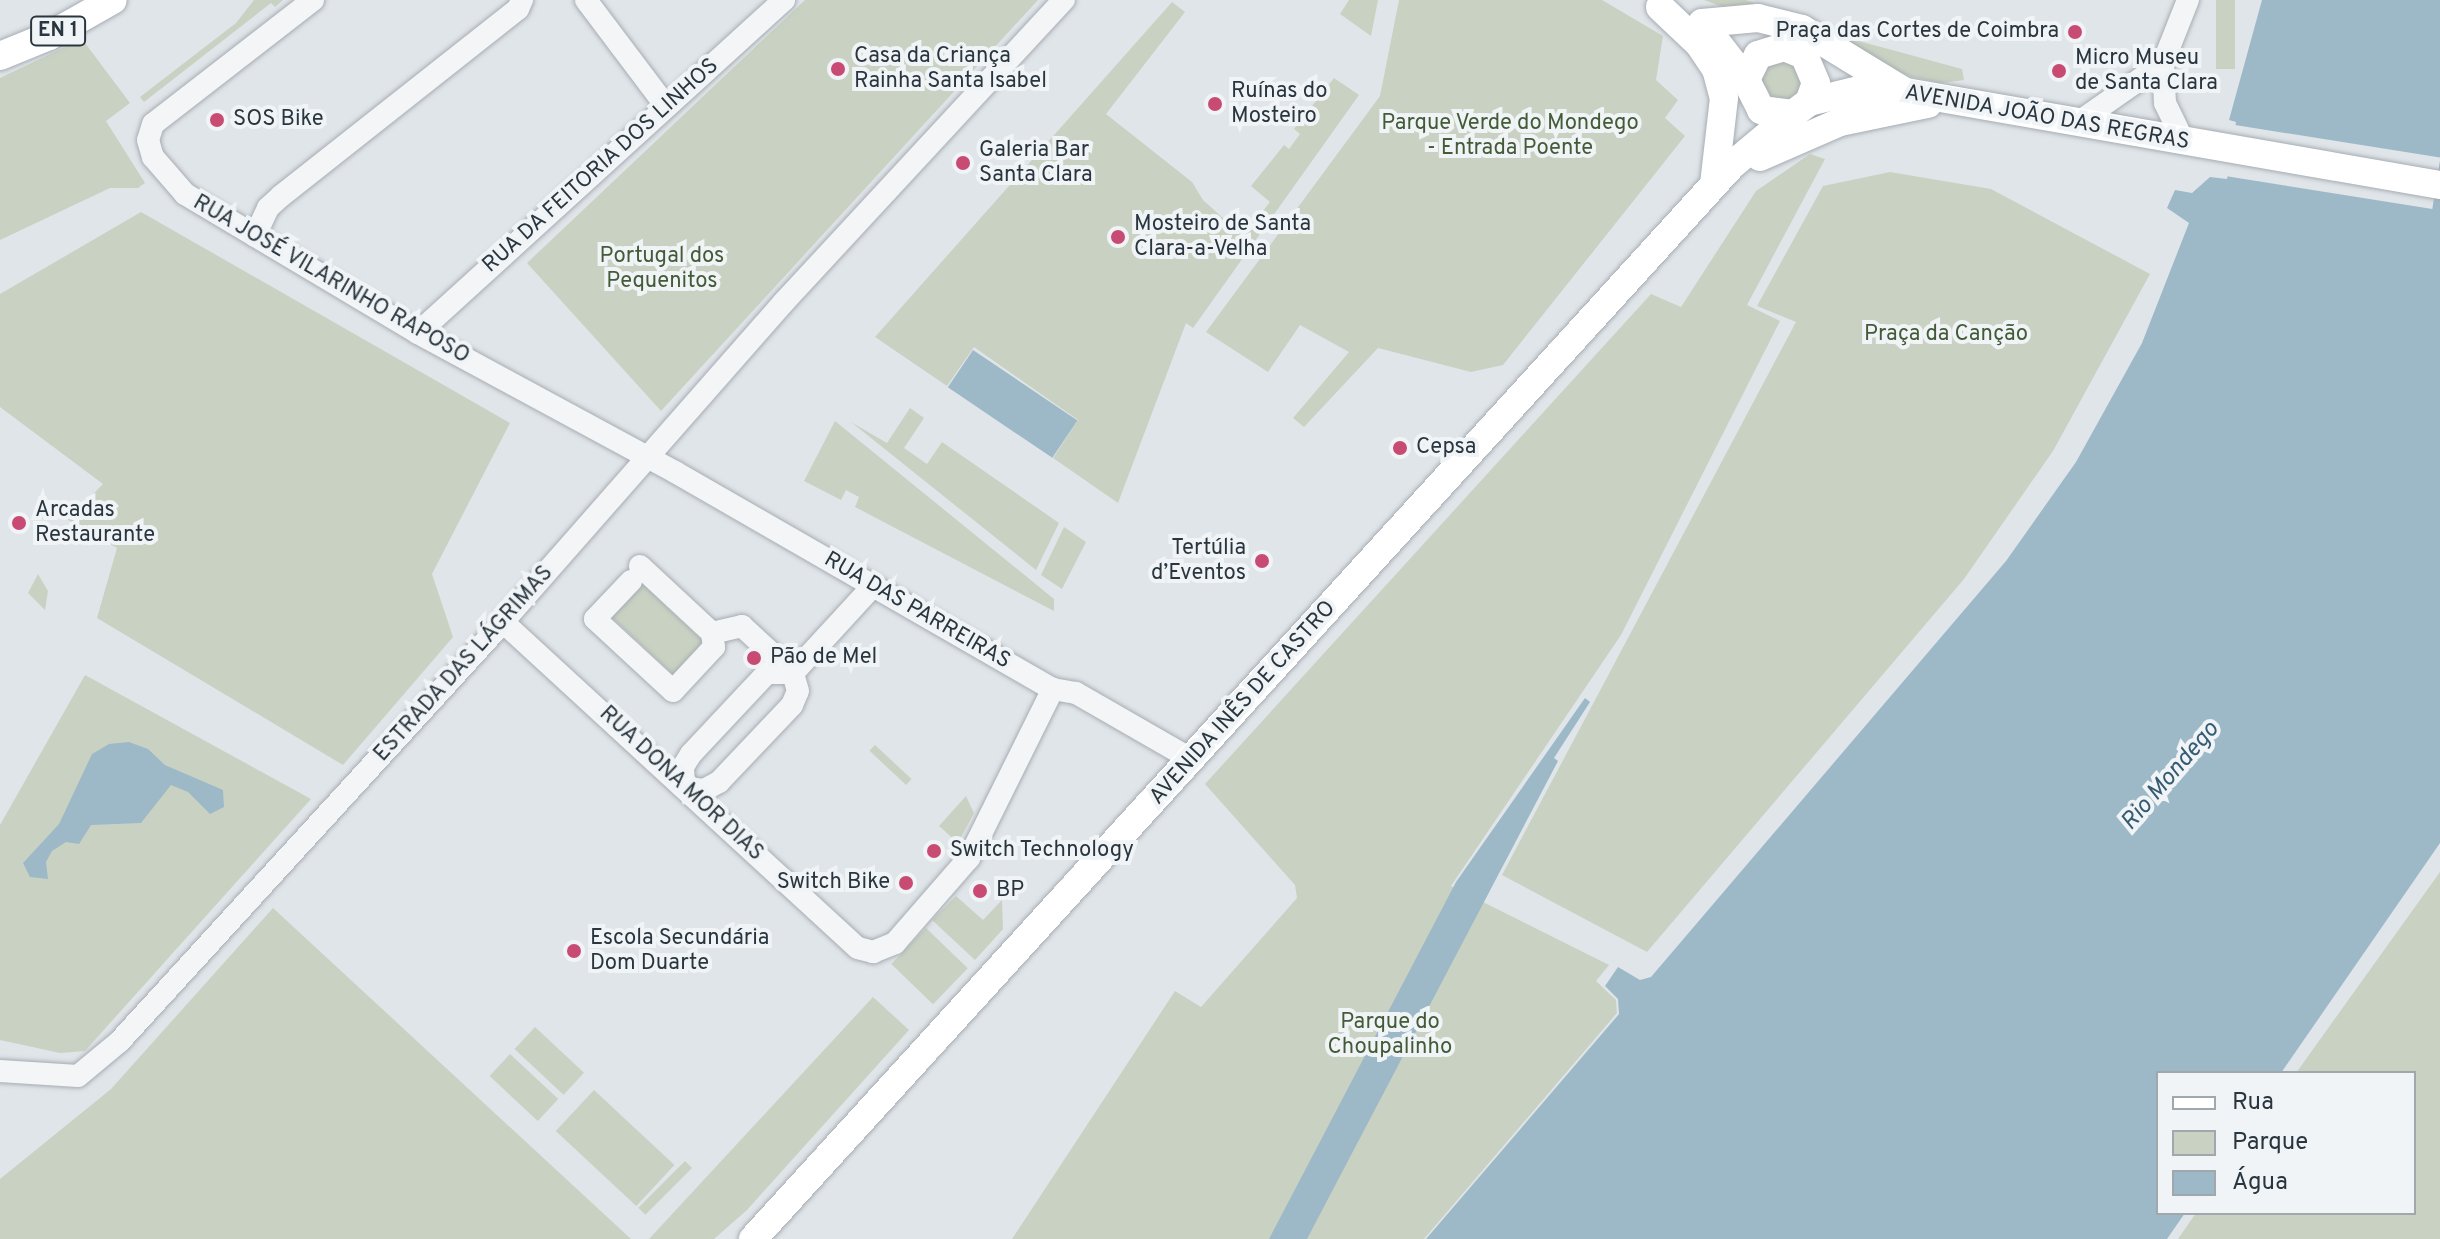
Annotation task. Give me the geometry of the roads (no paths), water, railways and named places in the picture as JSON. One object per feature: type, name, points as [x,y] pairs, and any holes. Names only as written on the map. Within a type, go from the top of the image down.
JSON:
[{"type":"main road","name":"EN 1","points":[[0,56],[113,0]]},
{"type":"main road","points":[[1655,4],[1702,23],[1784,47],[1811,63],[1816,83],[1801,108],[1772,115],[1750,91],[1702,23]]},
{"type":"main road","points":[[1655,4],[1699,44],[1716,69],[1724,98],[1723,174],[1784,143],[1840,122],[1944,101]]},
{"type":"main road","points":[[1702,23],[1758,18],[1802,29],[1906,92]]},
{"type":"main road","points":[[1750,91],[1758,55],[1784,47]]},
{"type":"main road","name":"AVENIDA JOÃO DAS REGRAS","points":[[1811,63],[1863,89]]},
{"type":"main road","name":"AVENIDA JOÃO DAS REGRAS","points":[[1801,108],[1863,89],[1906,92],[2440,185]]},
{"type":"main road","name":"AVENIDA INÊS DE CASTRO","points":[[1723,174],[1750,91]]},
{"type":"main road","name":"AVENIDA INÊS DE CASTRO","points":[[753,1239],[1723,174],[1801,108]]},
{"type":"street","name":"RUA JOSÉ VILARINHO RAPOSO","points":[[313,0],[153,124],[148,140],[153,157],[185,194],[418,333],[644,460]]},
{"type":"street","points":[[255,236],[268,208],[273,185],[510,0]]},
{"type":"street","points":[[268,208],[518,9],[522,0]]},
{"type":"street","points":[[586,0],[665,105]]},
{"type":"street","name":"RUA DA FEITORIA DOS LINHOS","points":[[418,333],[665,105],[784,0]]},
{"type":"street","name":"ESTRADA DAS LÁGRIMAS","points":[[0,1071],[78,1076],[91,1070],[503,622],[830,252],[1064,0]]},
{"type":"street","points":[[2184,142],[2165,103],[2163,63],[2188,0]]},
{"type":"street","points":[[2076,124],[2163,63]]},
{"type":"street","name":"RUA DAS PARREIRAS","points":[[644,460],[675,472],[1053,689],[1076,693],[1191,759]]},
{"type":"street","points":[[636,573],[712,633],[714,647],[673,691],[595,619],[636,573]]},
{"type":"street","points":[[712,633],[742,626],[793,673],[798,691],[792,705],[719,782],[704,790],[684,787],[683,767],[691,754],[767,673],[793,673],[873,586]]},
{"type":"street","name":"RUA DONA MOR DIAS","points":[[503,622],[858,948],[873,952],[895,943],[969,858],[1053,689]]},
{"type":"water","name":"Rio Mondego","points":[[2262,0],[2440,0],[2440,843],[2282,1071],[2156,1071],[2156,1215],[2184,1215],[2167,1239],[1426,1239],[1619,1014],[1618,999],[1605,986],[1618,967],[1640,980],[1651,977],[2006,561],[2076,462],[2142,343],[2189,223],[2167,208],[2175,190],[2192,193],[2210,177],[2227,179],[2236,122],[2229,120]]},
{"type":"water","points":[[973,350],[1077,420],[1052,458],[948,387]]},
{"type":"water","points":[[1585,698],[1590,702],[1554,758],[1558,761],[1307,1239],[1269,1239],[1456,882]]},
{"type":"water","points":[[129,742],[148,749],[165,765],[223,790],[224,807],[210,814],[188,792],[171,785],[141,823],[91,825],[79,844],[66,842],[52,851],[46,862],[48,879],[30,877],[23,863],[59,824],[92,754],[109,744]]},
{"type":"place","name":"Praça das Cortes de Coimbra","points":[[2075,32]]},
{"type":"place","name":"Casa da Criança Rainha Santa Isabel","points":[[838,69]]},
{"type":"place","name":"Micro Museu de Santa Clara","points":[[2059,71]]},
{"type":"place","name":"Ruínas do Mosteiro","points":[[1215,104]]},
{"type":"place","name":"SOS Bike","points":[[217,120]]},
{"type":"place","name":"Galeria Bar Santa Clara","points":[[963,163]]},
{"type":"place","name":"Mosteiro de Santa Clara-a-Velha","points":[[1118,237]]},
{"type":"place","name":"Cepsa","points":[[1400,448]]},
{"type":"place","name":"Arcadas Restaurante","points":[[19,523]]},
{"type":"place","name":"Tertúlia d’Eventos","points":[[1262,561]]},
{"type":"place","name":"Pão de Mel","points":[[754,658]]},
{"type":"place","name":"Switch Technology","points":[[934,851]]},
{"type":"place","name":"Switch Bike","points":[[906,883]]},
{"type":"place","name":"BP","points":[[980,891]]},
{"type":"place","name":"Escola Secundária Dom Duarte","points":[[574,951]]},
{"type":"park label","name":"Parque Verde do Mondego - Entrada Poente","points":[[1510,136]]},
{"type":"park label","name":"Portugal dos Pequenitos","points":[[662,268]]},
{"type":"park label","name":"Praça da Canção","points":[[1946,335]]},
{"type":"park label","name":"Parque do Choupalinho","points":[[1390,1034]]}]
